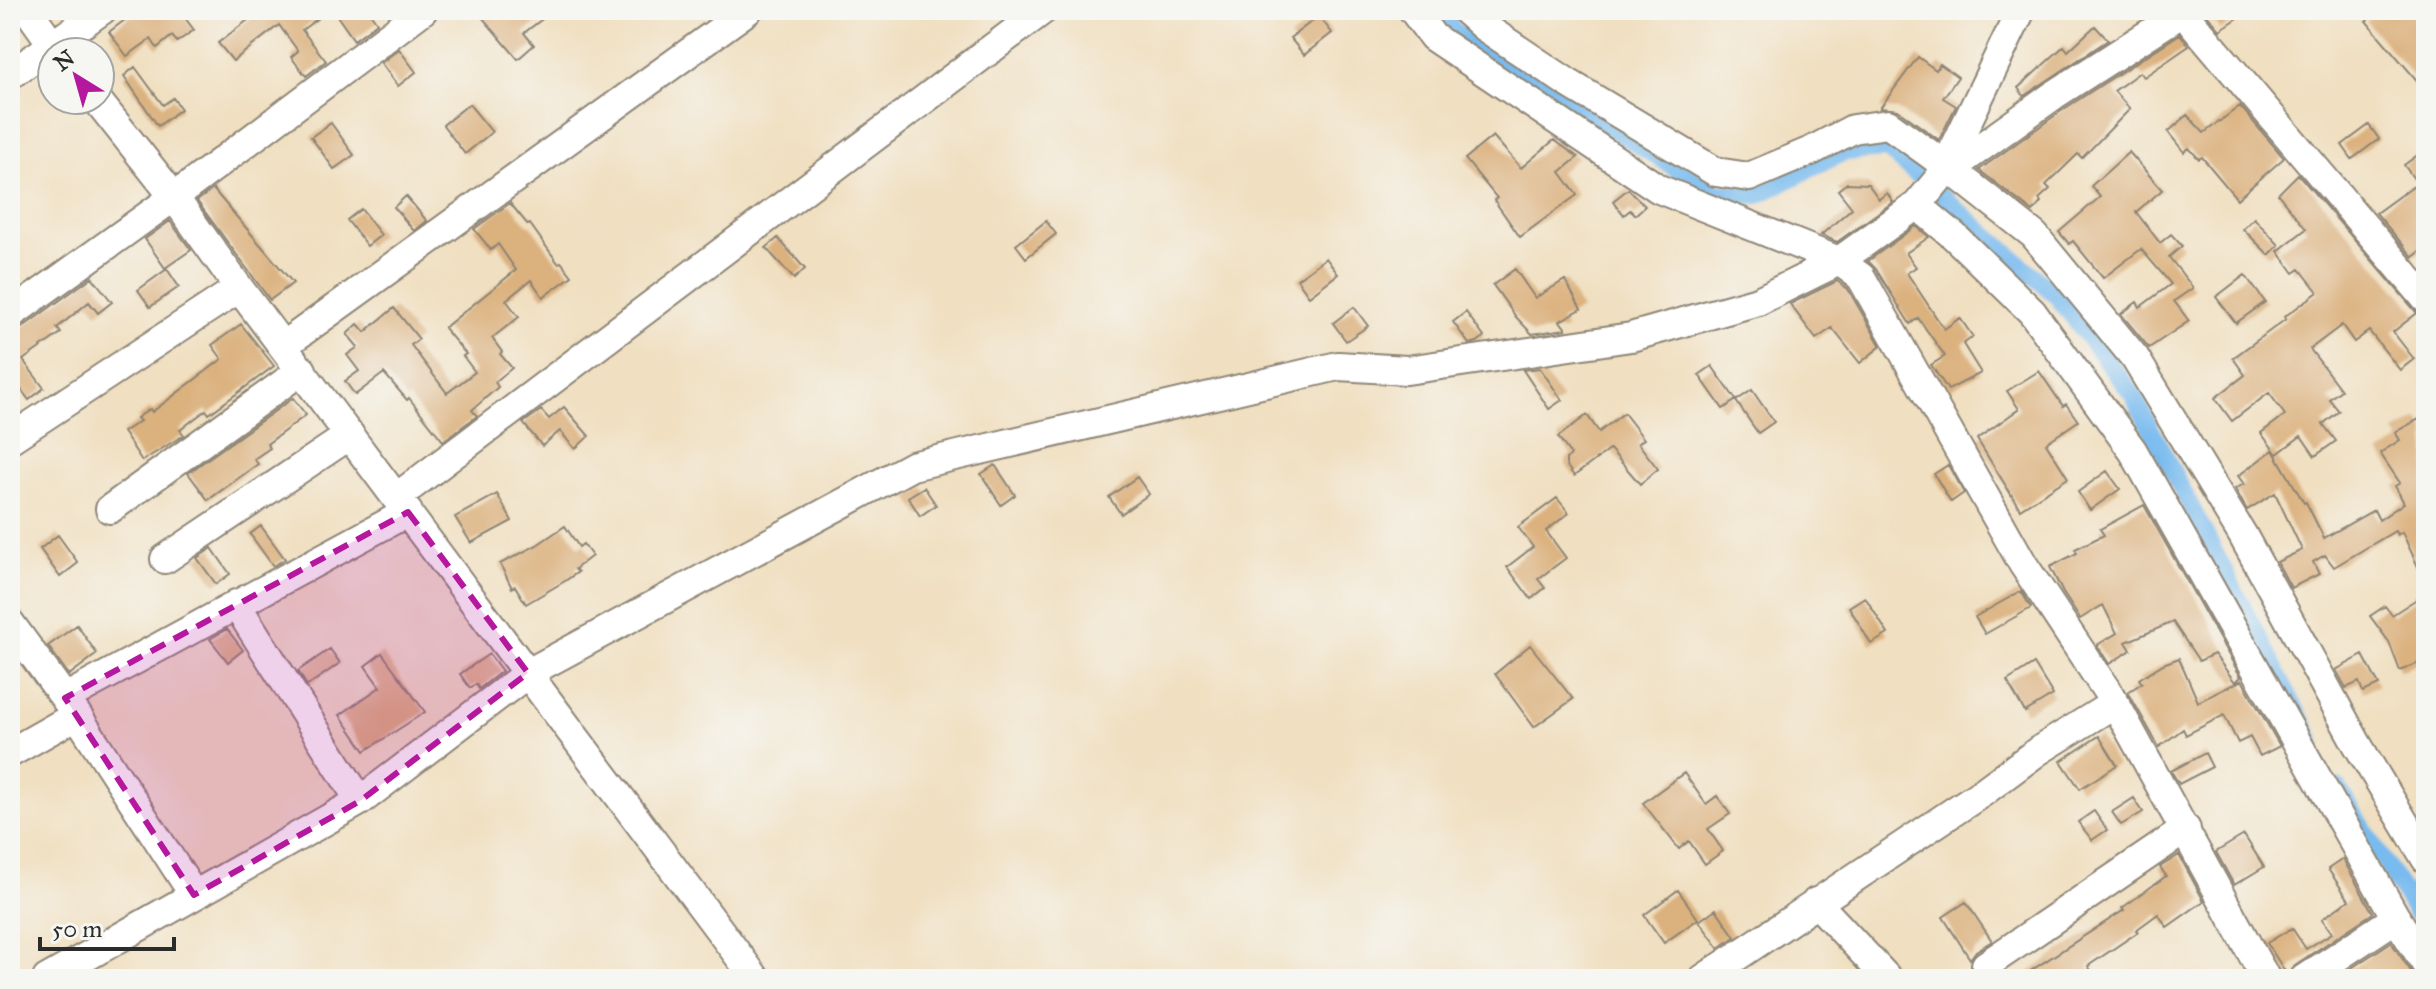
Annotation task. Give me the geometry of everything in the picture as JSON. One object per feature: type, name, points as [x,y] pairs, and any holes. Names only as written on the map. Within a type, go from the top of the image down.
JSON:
[{"type":"street","points":[[28,10],[46,36]]},
{"type":"street","points":[[71,36],[102,10]]},
{"type":"street","points":[[10,315],[174,197],[423,10]]},
{"type":"street","points":[[284,345],[748,10]]},
{"type":"street","points":[[10,753],[71,706],[403,505],[1043,10]]},
{"type":"street","points":[[1413,10],[1433,37],[1659,189],[1839,261],[1861,277],[2023,564],[2115,703],[2266,979]]},
{"type":"street","points":[[1465,10],[1483,26],[1568,83],[1716,172],[1749,177],[1853,129],[1888,124],[1937,180],[2034,235],[2135,358],[2242,534],[2357,744],[2426,859]]},
{"type":"street","points":[[2021,10],[1937,180],[1954,236],[2032,312],[2133,451],[2396,918],[2426,964]]},
{"type":"street","points":[[47,979],[360,801],[528,673],[912,466],[1338,366],[1407,370],[1631,337],[1758,301],[1839,261],[1937,180],[2054,95],[2184,11],[2426,299]]},
{"type":"street","points":[[10,75],[36,60]]},
{"type":"street","points":[[110,116],[174,197],[756,979]]},
{"type":"street","points":[[10,439],[239,288]]},
{"type":"street","points":[[110,509],[302,370]]},
{"type":"street","points":[[165,559],[350,435]]},
{"type":"street","points":[[236,604],[360,801]]},
{"type":"street","points":[[10,623],[71,706],[194,895]]},
{"type":"street","points":[[1703,979],[1983,792],[2038,751],[2115,703]]},
{"type":"street","points":[[1986,965],[2186,829]]},
{"type":"street","points":[[1816,902],[1888,979]]},
{"type":"street","points":[[2304,979],[2396,918]]},
{"type":"highlighted area","points":[[408,512],[528,673],[360,801],[194,895],[65,698]]},
{"type":"building","points":[[138,10],[179,10],[194,30],[177,42],[172,36],[157,48],[151,39],[127,56],[116,41],[116,36],[109,32]]},
{"type":"building","points":[[261,10],[329,10],[302,30],[326,61],[306,76],[291,57],[298,51],[279,25],[233,61],[218,43]]},
{"type":"building","points":[[333,10],[368,10],[377,23],[354,40]]},
{"type":"building","points":[[476,10],[554,10],[524,33],[534,45],[518,59]]},
{"type":"building","points":[[2210,10],[2250,10],[2220,30],[2206,13]]},
{"type":"building","points":[[2382,10],[2426,10],[2426,91],[2366,21]]},
{"type":"building","points":[[1319,16],[1332,33],[1304,55],[1290,38]]},
{"type":"building","points":[[2095,26],[2108,40],[2024,96],[2018,88],[2064,46],[2068,51]]},
{"type":"building","points":[[2180,34],[2189,46],[2144,77],[2140,72],[2114,91],[2130,109],[2082,158],[2078,154],[2046,185],[2050,189],[2039,199],[2041,202],[2033,212],[1979,170],[2064,109]]},
{"type":"building","points":[[399,49],[416,72],[398,86],[381,63]]},
{"type":"building","points":[[1918,57],[1936,70],[1940,64],[1958,77],[1943,98],[1956,106],[1939,140],[1898,110],[1880,108]]},
{"type":"building","points":[[135,67],[163,105],[173,98],[181,109],[158,126],[124,76]]},
{"type":"building","points":[[469,104],[492,132],[465,154],[443,125]]},
{"type":"building","points":[[2240,106],[2284,158],[2237,199],[2202,157],[2199,159],[2189,148],[2184,152],[2168,132],[2187,115],[2204,133]]},
{"type":"building","points":[[331,123],[354,155],[334,169],[311,137]]},
{"type":"building","points":[[2369,125],[2379,139],[2352,159],[2342,145]]},
{"type":"building","points":[[1493,136],[1521,168],[1554,140],[1578,157],[1560,172],[1577,195],[1520,237],[1494,200],[1497,198],[1465,159]]},
{"type":"building","points":[[2426,149],[2426,247],[2413,257],[2376,213],[2417,183],[2404,165]]},
{"type":"building","points":[[2129,152],[2162,190],[2136,212],[2160,243],[2171,234],[2182,246],[2169,257],[2193,288],[2174,301],[2189,321],[2149,348],[2121,314],[2137,302],[2140,307],[2171,284],[2141,249],[2103,278],[2073,241],[2069,244],[2059,232],[2100,197],[2091,186]]},
{"type":"building","points":[[2298,174],[2417,313],[2393,332],[2414,359],[2400,370],[2369,331],[2354,342],[2342,325],[2310,349],[2341,390],[2329,399],[2339,411],[2323,424],[2336,441],[2315,456],[2301,436],[2277,454],[2261,433],[2285,415],[2269,393],[2232,421],[2215,398],[2245,375],[2233,358],[2318,292],[2300,269],[2294,273],[2278,251],[2306,229],[2278,194]]},
{"type":"building","points":[[1847,183],[1868,184],[1879,199],[1887,193],[1893,202],[1837,242],[1821,235],[1852,208],[1838,190]]},
{"type":"building","points":[[213,189],[293,283],[270,300],[197,201]]},
{"type":"building","points":[[1628,189],[1645,206],[1635,215],[1630,210],[1624,215],[1613,201]]},
{"type":"building","points":[[406,196],[427,221],[414,231],[394,207]]},
{"type":"building","points":[[510,203],[572,276],[543,297],[531,280],[506,300],[519,317],[492,338],[512,368],[495,382],[498,387],[472,410],[477,416],[443,441],[409,398],[407,400],[384,373],[355,395],[345,381],[359,371],[347,355],[358,347],[347,334],[358,324],[365,332],[394,308],[419,339],[411,345],[447,393],[475,372],[463,356],[466,354],[444,328],[516,270],[498,244],[491,250],[474,229]]},
{"type":"building","points":[[361,209],[381,235],[367,246],[347,220]]},
{"type":"building","points":[[2254,218],[2279,245],[2269,255],[2243,229]]},
{"type":"building","points":[[170,221],[191,250],[165,268],[145,239]]},
{"type":"building","points":[[1046,221],[1056,234],[1026,258],[1016,245]]},
{"type":"building","points":[[1916,226],[1929,237],[1906,253],[1916,267],[1907,273],[1944,329],[1960,318],[1973,337],[1963,344],[1981,373],[1948,390],[1931,365],[1945,356],[1918,318],[1910,324],[1868,261]]},
{"type":"building","points":[[778,238],[805,269],[794,279],[766,248]]},
{"type":"building","points":[[1326,258],[1338,274],[1309,296],[1297,279]]},
{"type":"building","points":[[167,269],[179,287],[150,307],[138,290]]},
{"type":"building","points":[[1515,269],[1535,298],[1565,280],[1581,309],[1560,321],[1566,329],[1532,334],[1516,317],[1493,285]]},
{"type":"building","points":[[2245,275],[2265,302],[2236,323],[2216,297]]},
{"type":"building","points":[[92,277],[112,302],[98,313],[89,302],[57,328],[61,333],[23,360],[44,388],[29,400],[10,375],[10,332],[20,329]]},
{"type":"building","points":[[1837,281],[1848,289],[1881,346],[1860,363],[1832,328],[1816,339],[1790,304]]},
{"type":"building","points":[[1354,307],[1368,326],[1346,341],[1333,323]]},
{"type":"building","points":[[1466,312],[1484,337],[1469,344],[1453,322]]},
{"type":"building","points":[[241,324],[274,366],[209,414],[206,410],[180,430],[184,435],[142,461],[123,432],[140,421],[137,418],[150,409],[152,412],[222,359],[212,345]]},
{"type":"building","points":[[1712,366],[1736,400],[1723,409],[1699,375]]},
{"type":"building","points":[[1540,368],[1562,400],[1549,409],[1523,370]]},
{"type":"building","points":[[2039,371],[2063,406],[2066,404],[2078,421],[2046,443],[2068,478],[2020,509],[1977,439],[2019,409],[2007,391]]},
{"type":"building","points":[[1752,390],[1774,422],[1758,433],[1736,401]]},
{"type":"building","points":[[293,398],[306,415],[267,444],[270,448],[254,459],[258,464],[208,500],[188,473]]},
{"type":"building","points":[[564,407],[589,436],[575,449],[560,431],[542,446],[523,423],[541,410],[549,419]]},
{"type":"building","points":[[1624,413],[1644,439],[1638,443],[1658,469],[1640,484],[1610,449],[1574,476],[1566,465],[1566,459],[1571,455],[1558,437],[1587,415],[1599,432]]},
{"type":"building","points":[[2419,419],[2426,431],[2426,584],[2402,532],[2397,535],[2395,531],[2334,567],[2325,555],[2313,562],[2319,574],[2291,588],[2277,562],[2302,550],[2275,493],[2247,510],[2235,489],[2244,484],[2238,476],[2273,450],[2306,502],[2324,538],[2374,510],[2379,520],[2404,503],[2395,486],[2400,483],[2380,453],[2400,440],[2395,432]]},
{"type":"building","points":[[995,465],[1015,495],[1001,505],[981,474]]},
{"type":"building","points":[[1948,465],[1964,493],[1951,502],[1934,474]]},
{"type":"building","points":[[2107,471],[2120,489],[2090,510],[2078,492]]},
{"type":"building","points":[[1137,477],[1149,494],[1121,514],[1109,497]]},
{"type":"building","points":[[924,487],[936,505],[920,516],[908,497]]},
{"type":"building","points":[[497,494],[512,521],[471,543],[455,517]]},
{"type":"building","points":[[1557,498],[1569,513],[1546,531],[1566,558],[1538,579],[1545,588],[1531,599],[1507,567],[1533,547],[1518,527]]},
{"type":"building","points":[[2144,505],[2241,677],[2235,682],[2214,654],[2199,661],[2173,622],[2126,642],[2131,650],[2109,664],[2097,645],[2117,633],[2103,605],[2080,619],[2063,593],[2050,567],[2077,553],[2075,549],[2104,535],[2100,529]]},
{"type":"building","points":[[261,526],[285,559],[273,566],[250,534]]},
{"type":"building","points":[[565,526],[579,547],[583,544],[592,556],[575,569],[578,572],[526,604],[515,586],[512,588],[500,564]]},
{"type":"building","points":[[58,535],[78,563],[60,577],[40,549]]},
{"type":"building","points":[[212,548],[230,574],[216,584],[197,558]]},
{"type":"building","points":[[2021,591],[2031,608],[1985,634],[1975,617]]},
{"type":"building","points":[[2426,593],[2426,660],[2400,671],[2389,642],[2370,616],[2385,606],[2392,615]]},
{"type":"building","points":[[1865,597],[1888,634],[1871,644],[1849,607]]},
{"type":"building","points":[[77,625],[97,654],[69,675],[48,646]]},
{"type":"building","points":[[227,629],[243,650],[228,662],[210,639]]},
{"type":"building","points":[[1530,645],[1573,699],[1534,727],[1495,674]]},
{"type":"building","points":[[330,649],[340,663],[307,686],[298,671]]},
{"type":"building","points":[[382,653],[425,712],[365,751],[340,715],[380,687],[365,666]]},
{"type":"building","points":[[489,654],[502,671],[479,689],[476,684],[470,688],[460,674]]},
{"type":"building","points":[[2363,655],[2379,685],[2363,692],[2359,682],[2346,688],[2336,670]]},
{"type":"building","points":[[2179,658],[2198,702],[2242,680],[2280,746],[2260,756],[2250,737],[2238,743],[2224,715],[2186,735],[2183,729],[2159,747],[2128,692],[2142,683],[2139,679]]},
{"type":"building","points":[[2034,664],[2053,695],[2025,712],[2007,681]]},
{"type":"building","points":[[2099,736],[2117,765],[2080,789],[2061,761]]},
{"type":"building","points":[[2205,753],[2212,767],[2179,784],[2171,771]]},
{"type":"building","points":[[1684,773],[1706,804],[1717,796],[1730,814],[1708,829],[1723,851],[1705,864],[1689,841],[1679,849],[1643,803]]},
{"type":"building","points":[[2134,798],[2143,812],[2121,825],[2112,812]]},
{"type":"building","points":[[2094,811],[2107,830],[2092,840],[2078,822]]},
{"type":"building","points":[[2244,835],[2264,867],[2234,885],[2216,852]]},
{"type":"building","points":[[2179,855],[2204,901],[2167,927],[2158,914],[2136,930],[2138,932],[2088,966],[2097,979],[2018,979],[2124,910],[2122,908],[2166,876],[2160,867]]},
{"type":"building","points":[[2343,859],[2373,913],[2295,965],[2288,976],[2267,943],[2292,928],[2306,949],[2332,933],[2322,919],[2349,900],[2328,869]]},
{"type":"building","points":[[1678,890],[1698,919],[1664,943],[1644,915]]},
{"type":"building","points":[[1966,902],[1992,941],[1970,959],[1943,917]]},
{"type":"building","points":[[1716,909],[1735,937],[1719,948],[1699,921]]},
{"type":"building","points":[[2391,942],[2416,979],[2335,979]]},
{"type":"waterway","points":[[1439,10],[1453,30],[1716,193],[1758,195],[1844,152],[1887,149],[2056,295],[2133,395],[2312,741]]},
{"type":"waterway","points":[[2338,788],[2426,928]]}]
